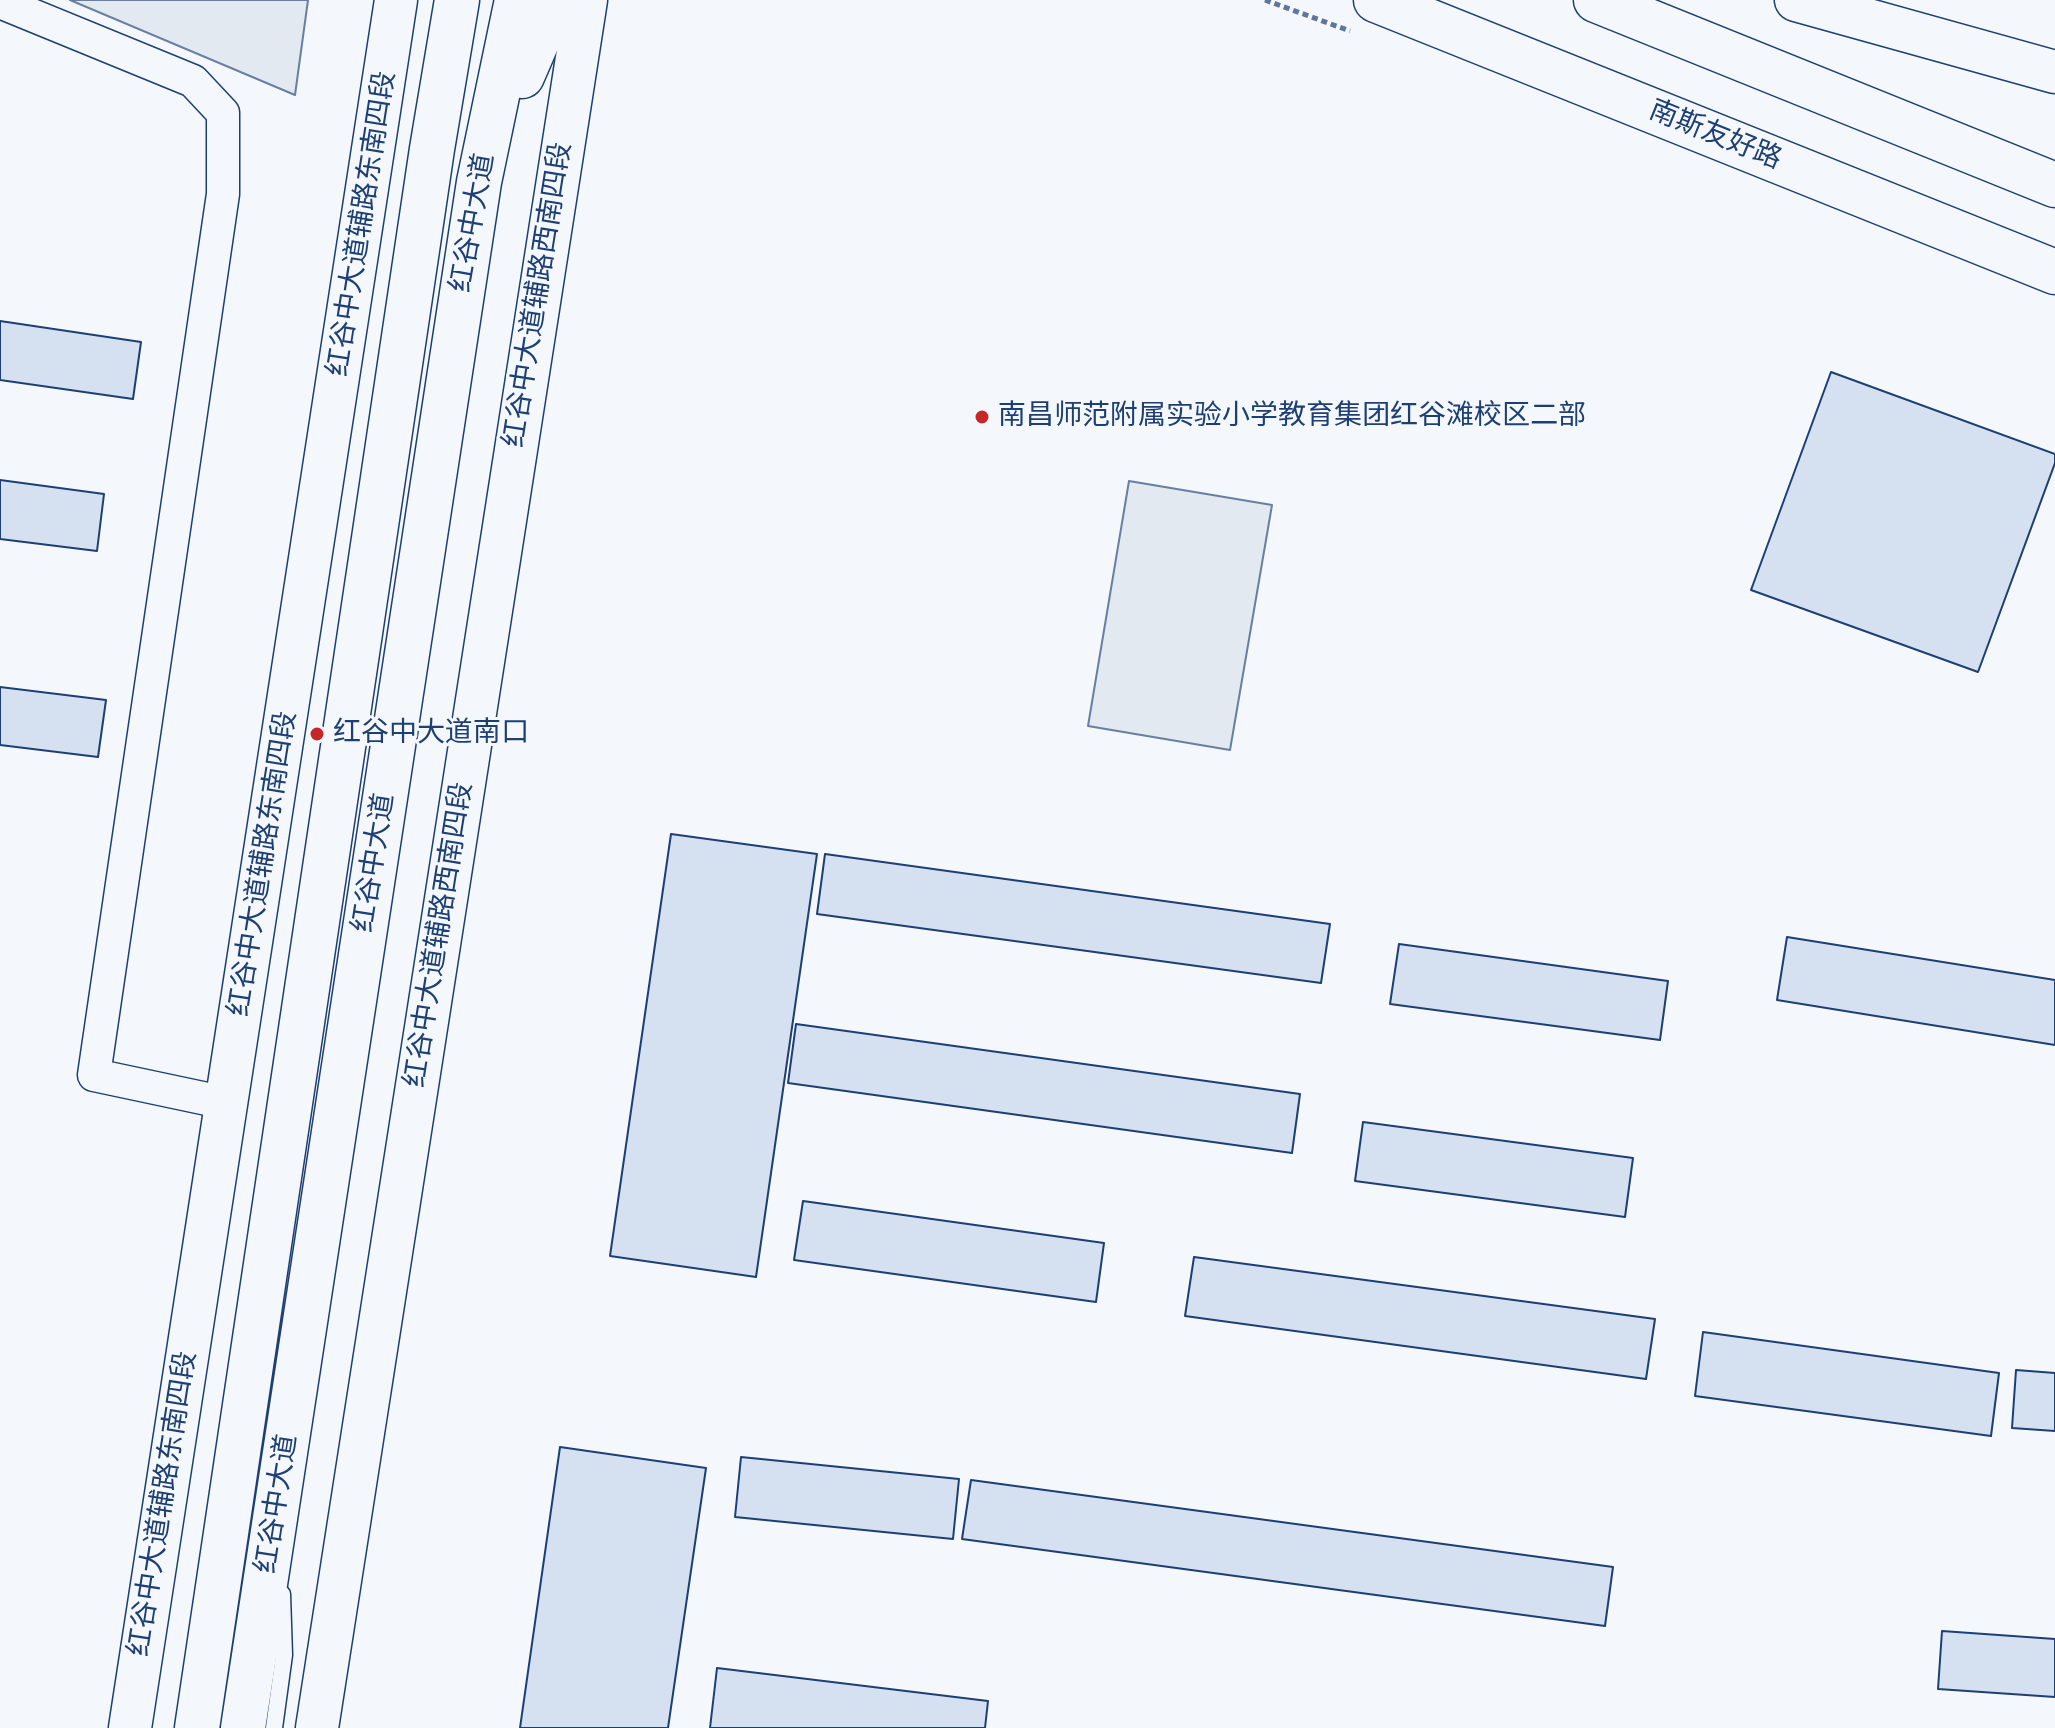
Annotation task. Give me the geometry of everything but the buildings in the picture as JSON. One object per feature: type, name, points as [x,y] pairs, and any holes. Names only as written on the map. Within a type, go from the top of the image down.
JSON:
[{"type":"main road","points":[[432,149],[433,0]]},
{"type":"main road","name":"红谷中大道","points":[[197,1728],[432,149],[457,0]]},
{"type":"main road","name":"红谷中大道","points":[[243,1728],[479,182],[517,0]]},
{"type":"main road","points":[[479,182],[555,0]]},
{"type":"main road","name":"南斯友好路","points":[[1376,0],[2055,272]]},
{"type":"main road","points":[[1596,0],[2055,185]]},
{"type":"street","name":"红谷中大道辅路东南四段","points":[[130,1728],[396,0]]},
{"type":"street","name":"红谷中大道辅路西南四段","points":[[317,1728],[586,0]]},
{"type":"street","points":[[1796,0],[2055,72]]},
{"type":"street","points":[[0,2],[193,81],[223,113],[223,194],[94,1075],[226,1103]]},
{"type":"street","points":[[242,1426],[288,1435]]},
{"type":"lane","points":[[274,1728],[284,1655],[278,1498]]},
{"type":"shaded area","points":[[70,0],[308,0],[295,95]]},
{"type":"shaded area","points":[[1129,481],[1272,505],[1230,750],[1088,726]]},
{"type":"place","name":"南昌师范附属实验小学教育集团红谷滩校区二部","points":[[982,417]]},
{"type":"place","name":"红谷中大道南口","points":[[317,734]]}]
